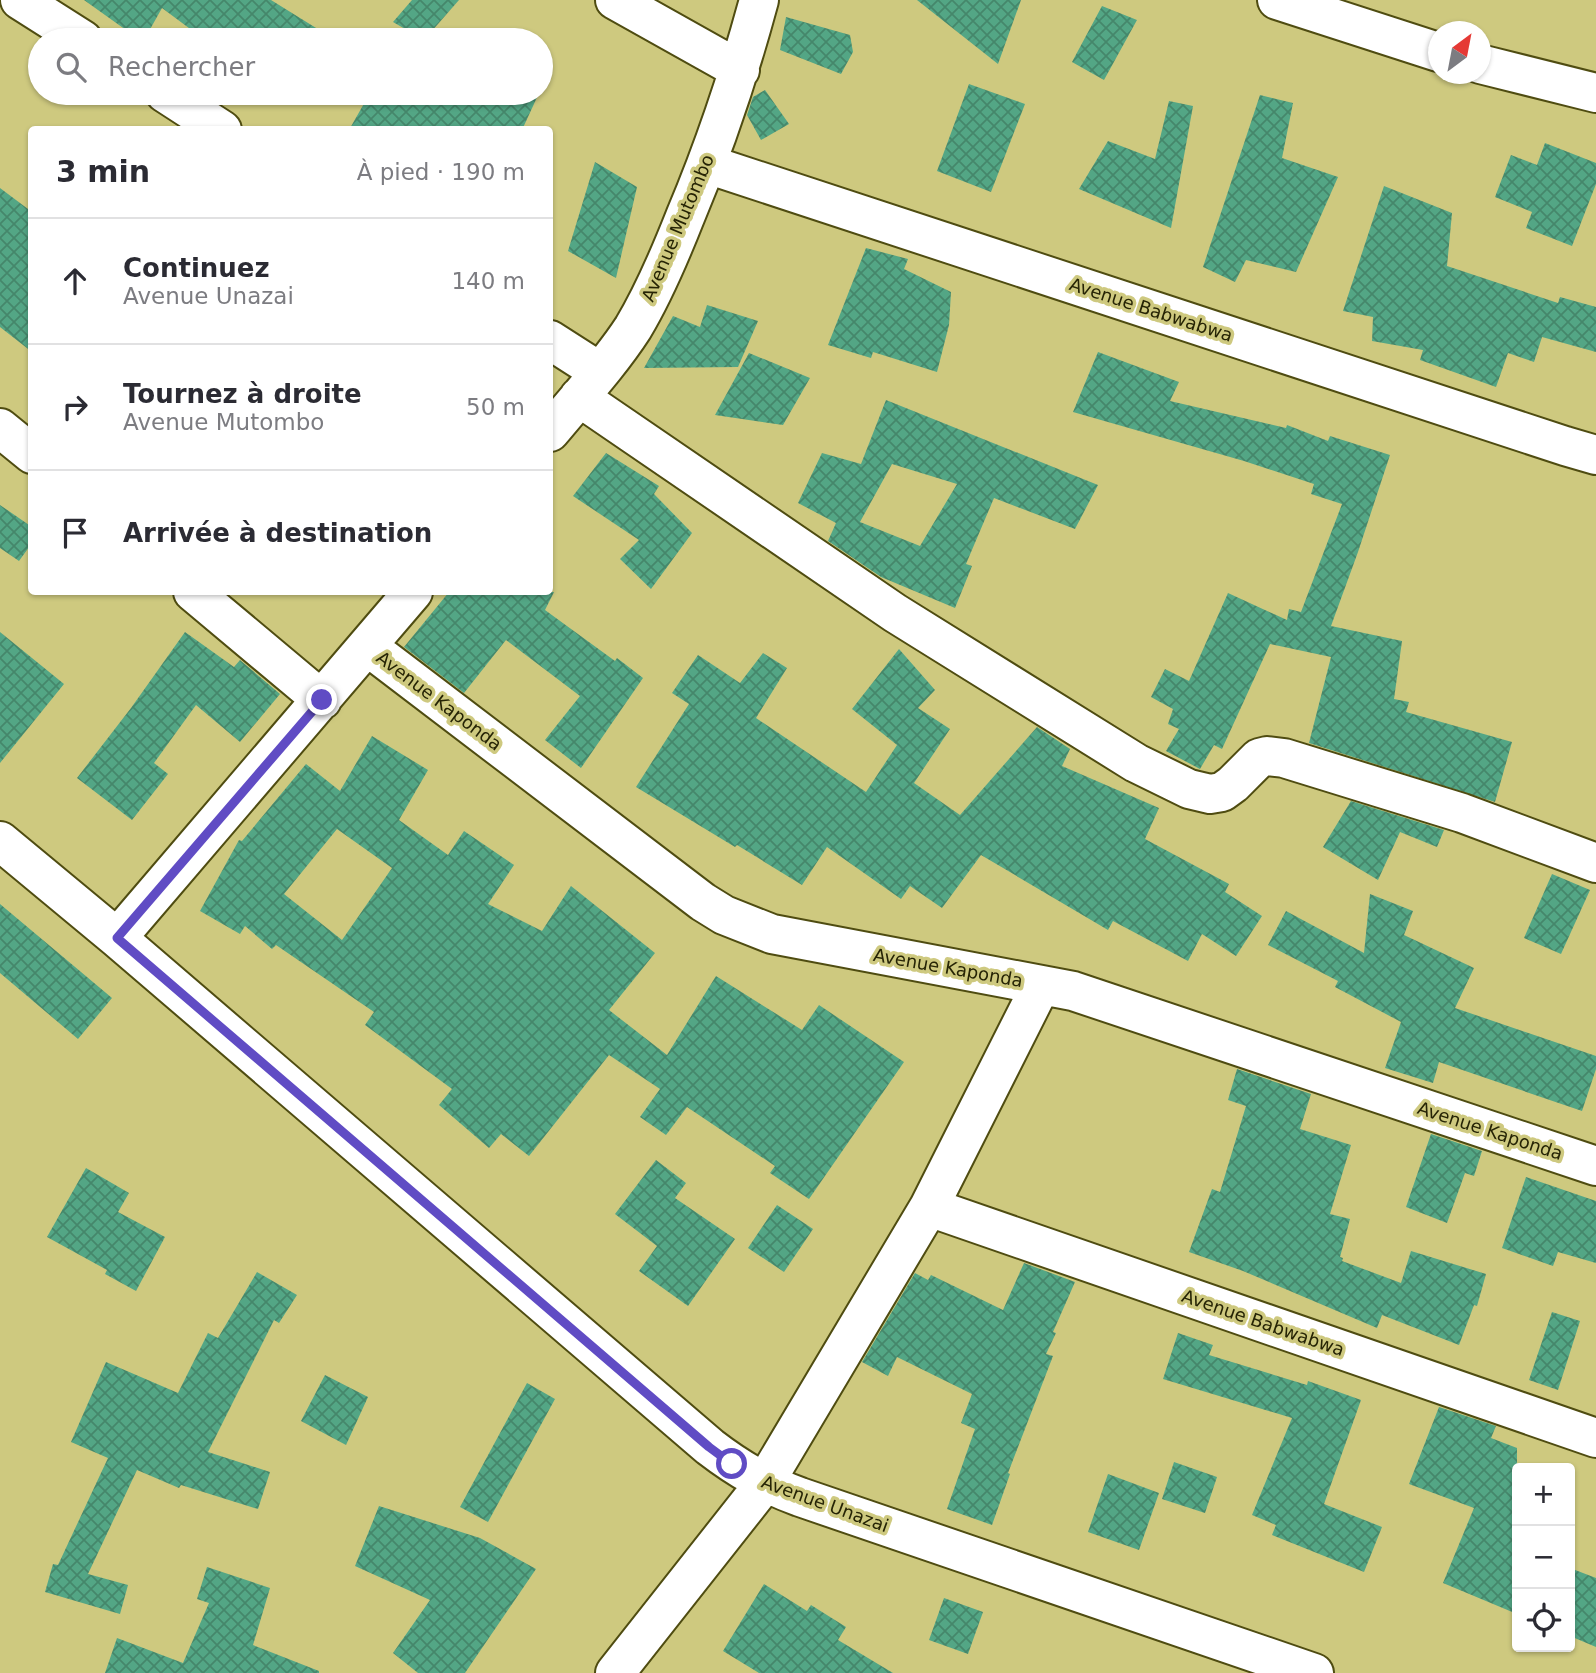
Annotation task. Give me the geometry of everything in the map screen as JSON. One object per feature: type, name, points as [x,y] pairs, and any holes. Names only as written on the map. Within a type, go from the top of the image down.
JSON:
[{"type":"street","points":[[20,0],[64,28]]},
{"type":"street","points":[[615,0],[740,70]]},
{"type":"street","name":"Avenue Mutombo","points":[[553,428],[632,330],[652,295],[707,164],[740,70],[759,0]]},
{"type":"street","points":[[1277,0],[1428,49]]},
{"type":"street","points":[[1491,67],[1596,93]]},
{"type":"street","points":[[183,105],[216,126]]},
{"type":"street","name":"Avenue Babwabwa","points":[[707,164],[1538,438],[1596,454]]},
{"type":"street","points":[[553,343],[589,385],[895,613],[1113,749],[1189,789],[1210,794],[1222,792],[1259,758],[1284,758],[1462,813],[1596,863]]},
{"type":"street","points":[[0,428],[28,451]]},
{"type":"street","points":[[197,595],[322,700]]},
{"type":"street","points":[[117,938],[410,595]]},
{"type":"street","name":"Avenue Kaponda","points":[[367,646],[670,877],[724,915],[772,934],[1073,991],[1596,1166]]},
{"type":"street","name":"Avenue Unazai","points":[[0,841],[117,938],[709,1447],[764,1484],[1314,1673]]},
{"type":"street","points":[[615,1673],[764,1484],[929,1207],[1041,985]]},
{"type":"street","name":"Avenue Babwabwa","points":[[929,1207],[1596,1438]]},
{"type":"building","points":[[84,0],[271,0],[316,28],[189,28],[162,8],[151,28],[123,28]]},
{"type":"building","points":[[412,0],[459,0],[434,28],[403,28],[393,22]]},
{"type":"building","points":[[917,0],[1021,0],[998,64]]},
{"type":"building","points":[[1102,6],[1137,20],[1104,80],[1072,62]]},
{"type":"building","points":[[786,17],[850,35],[853,52],[841,74],[780,50]]},
{"type":"building","points":[[969,84],[1025,104],[991,192],[937,171]]},
{"type":"building","points":[[765,90],[789,124],[761,140],[747,115],[753,97]]},
{"type":"building","points":[[1260,95],[1293,103],[1282,158],[1338,177],[1296,272],[1246,260],[1235,282],[1203,267]]},
{"type":"building","points":[[1169,101],[1193,106],[1171,228],[1079,189],[1108,141],[1155,159]]},
{"type":"building","points":[[363,105],[533,105],[524,126],[351,126]]},
{"type":"building","points":[[1545,143],[1596,163],[1596,184],[1572,246],[1526,228],[1532,212],[1495,197],[1511,155],[1537,165]]},
{"type":"building","points":[[595,162],[637,187],[616,278],[568,251]]},
{"type":"building","points":[[1384,186],[1452,213],[1447,266],[1558,303],[1560,297],[1596,307],[1596,352],[1542,337],[1534,362],[1508,353],[1496,387],[1420,360],[1423,350],[1372,341],[1373,317],[1343,311]]},
{"type":"building","points":[[0,188],[28,209],[28,349],[0,327]]},
{"type":"building","points":[[866,248],[908,259],[904,269],[951,292],[949,325],[937,372],[873,352],[871,358],[828,345]]},
{"type":"building","points":[[707,305],[758,321],[738,367],[644,368],[673,316],[700,327]]},
{"type":"building","points":[[1098,352],[1179,382],[1170,401],[1286,428],[1287,425],[1328,441],[1330,436],[1390,455],[1331,626],[1402,641],[1394,699],[1409,702],[1406,712],[1512,742],[1495,802],[1309,743],[1331,657],[1270,644],[1222,749],[1214,745],[1200,769],[1166,751],[1179,729],[1168,724],[1173,709],[1151,697],[1165,669],[1189,681],[1228,593],[1287,620],[1289,609],[1301,612],[1342,504],[1311,494],[1314,484],[1073,412]]},
{"type":"building","points":[[749,353],[810,378],[783,425],[715,415]]},
{"type":"building","points":[[886,400],[1098,485],[1075,529],[994,498],[966,564],[972,566],[955,608],[881,577],[828,541],[836,523],[798,503],[822,453],[861,464]],"holes":[[[892,464],[957,484],[920,546],[860,522]]]},
{"type":"building","points":[[606,453],[659,486],[654,494],[692,533],[651,589],[620,559],[639,540],[573,496]]},
{"type":"building","points":[[0,505],[28,524],[28,549],[19,561],[0,548]]},
{"type":"building","points":[[447,595],[552,595],[545,610],[643,678],[581,768],[545,740],[580,696],[506,640],[464,693],[404,647]]},
{"type":"building","points":[[0,632],[64,684],[0,763]]},
{"type":"building","points":[[185,632],[234,667],[240,660],[280,694],[240,742],[196,705],[154,763],[168,774],[132,820],[77,778]]},
{"type":"building","points":[[899,649],[935,690],[918,708],[950,729],[914,783],[960,815],[1037,727],[1070,749],[1062,766],[1159,808],[1145,839],[1229,884],[1225,892],[1262,916],[1236,956],[1202,934],[1188,961],[1113,921],[1108,930],[981,855],[942,908],[910,886],[901,899],[827,847],[802,885],[636,787],[689,704],[672,693],[698,655],[740,683],[763,653],[787,668],[756,718],[866,792],[897,745],[852,709]]},
{"type":"building","points":[[372,736],[428,770],[399,820],[448,855],[464,831],[514,865],[488,904],[542,931],[571,886],[655,953],[609,1010],[667,1055],[716,976],[802,1030],[819,1005],[904,1062],[809,1199],[770,1173],[775,1166],[687,1107],[666,1135],[640,1117],[660,1089],[609,1055],[529,1156],[501,1134],[489,1148],[439,1105],[452,1089],[365,1025],[374,1012],[276,945],[272,949],[245,926],[240,934],[200,911],[239,840],[242,841],[306,764],[340,791]],"holes":[[[337,829],[392,868],[342,940],[284,894]]]},
{"type":"building","points":[[1351,801],[1444,830],[1437,847],[1400,832],[1378,880],[1323,847]]},
{"type":"building","points":[[1552,874],[1590,890],[1561,954],[1524,938]]},
{"type":"building","points":[[1370,894],[1413,911],[1404,935],[1474,968],[1455,1008],[1596,1056],[1596,1069],[1582,1111],[1439,1062],[1433,1083],[1385,1068],[1401,1022],[1335,987],[1338,981],[1268,945],[1286,911],[1364,953]]},
{"type":"building","points":[[0,904],[112,998],[78,1039],[0,973]]},
{"type":"building","points":[[1237,1069],[1311,1094],[1300,1129],[1351,1145],[1330,1214],[1350,1219],[1340,1257],[1343,1258],[1342,1261],[1401,1283],[1411,1251],[1486,1274],[1477,1306],[1474,1305],[1459,1345],[1382,1315],[1377,1328],[1243,1271],[1189,1252],[1212,1189],[1220,1192],[1246,1106],[1228,1100]]},
{"type":"building","points":[[1431,1134],[1482,1151],[1474,1176],[1465,1173],[1447,1223],[1406,1207]]},
{"type":"building","points":[[656,1160],[686,1183],[675,1198],[735,1239],[688,1306],[639,1271],[657,1246],[615,1214]]},
{"type":"building","points":[[86,1168],[129,1193],[118,1212],[165,1237],[136,1291],[105,1274],[107,1270],[47,1237]]},
{"type":"building","points":[[1526,1177],[1596,1201],[1596,1263],[1558,1252],[1553,1266],[1502,1248]]},
{"type":"building","points":[[777,1205],[813,1229],[784,1272],[748,1248]]},
{"type":"building","points":[[1024,1263],[1075,1282],[1053,1332],[1056,1333],[1046,1354],[1053,1356],[1008,1473],[1010,1474],[992,1525],[947,1509],[975,1429],[961,1423],[972,1394],[897,1357],[888,1376],[862,1362],[915,1273],[928,1280],[931,1275],[1003,1310]]},
{"type":"building","points":[[257,1272],[297,1295],[279,1323],[274,1320],[208,1452],[270,1472],[258,1509],[181,1485],[179,1488],[137,1470],[88,1574],[128,1585],[120,1614],[45,1592],[53,1564],[58,1565],[108,1458],[71,1442],[106,1362],[178,1393],[208,1333],[218,1338]]},
{"type":"building","points":[[1552,1312],[1580,1321],[1558,1390],[1529,1380]]},
{"type":"building","points":[[1178,1333],[1213,1345],[1209,1355],[1307,1385],[1308,1381],[1361,1400],[1324,1504],[1382,1527],[1364,1572],[1272,1535],[1276,1525],[1252,1515],[1292,1418],[1163,1379]]},
{"type":"building","points":[[325,1375],[368,1397],[346,1445],[301,1421]]},
{"type":"building","points":[[527,1383],[555,1399],[488,1522],[460,1507]]},
{"type":"building","points":[[1439,1407],[1496,1426],[1491,1438],[1517,1448],[1517,1463],[1512,1463],[1512,1612],[1443,1583],[1474,1508],[1409,1484]]},
{"type":"building","points":[[1174,1462],[1217,1477],[1205,1513],[1162,1499]]},
{"type":"building","points":[[1108,1474],[1159,1493],[1139,1550],[1088,1532]]},
{"type":"building","points":[[379,1506],[480,1538],[536,1569],[465,1673],[418,1673],[393,1653],[430,1600],[355,1566]]},
{"type":"building","points":[[207,1567],[270,1588],[253,1645],[319,1673],[105,1673],[117,1638],[183,1663],[209,1603],[197,1599]]},
{"type":"building","points":[[1575,1570],[1596,1578],[1596,1647],[1575,1638]]},
{"type":"building","points":[[764,1584],[807,1611],[811,1605],[846,1627],[838,1640],[893,1673],[759,1673],[723,1651]]},
{"type":"building","points":[[944,1598],[983,1612],[968,1654],[929,1640]]},
{"type":"route","points":[[322,700],[117,938],[732,1464]]}]
